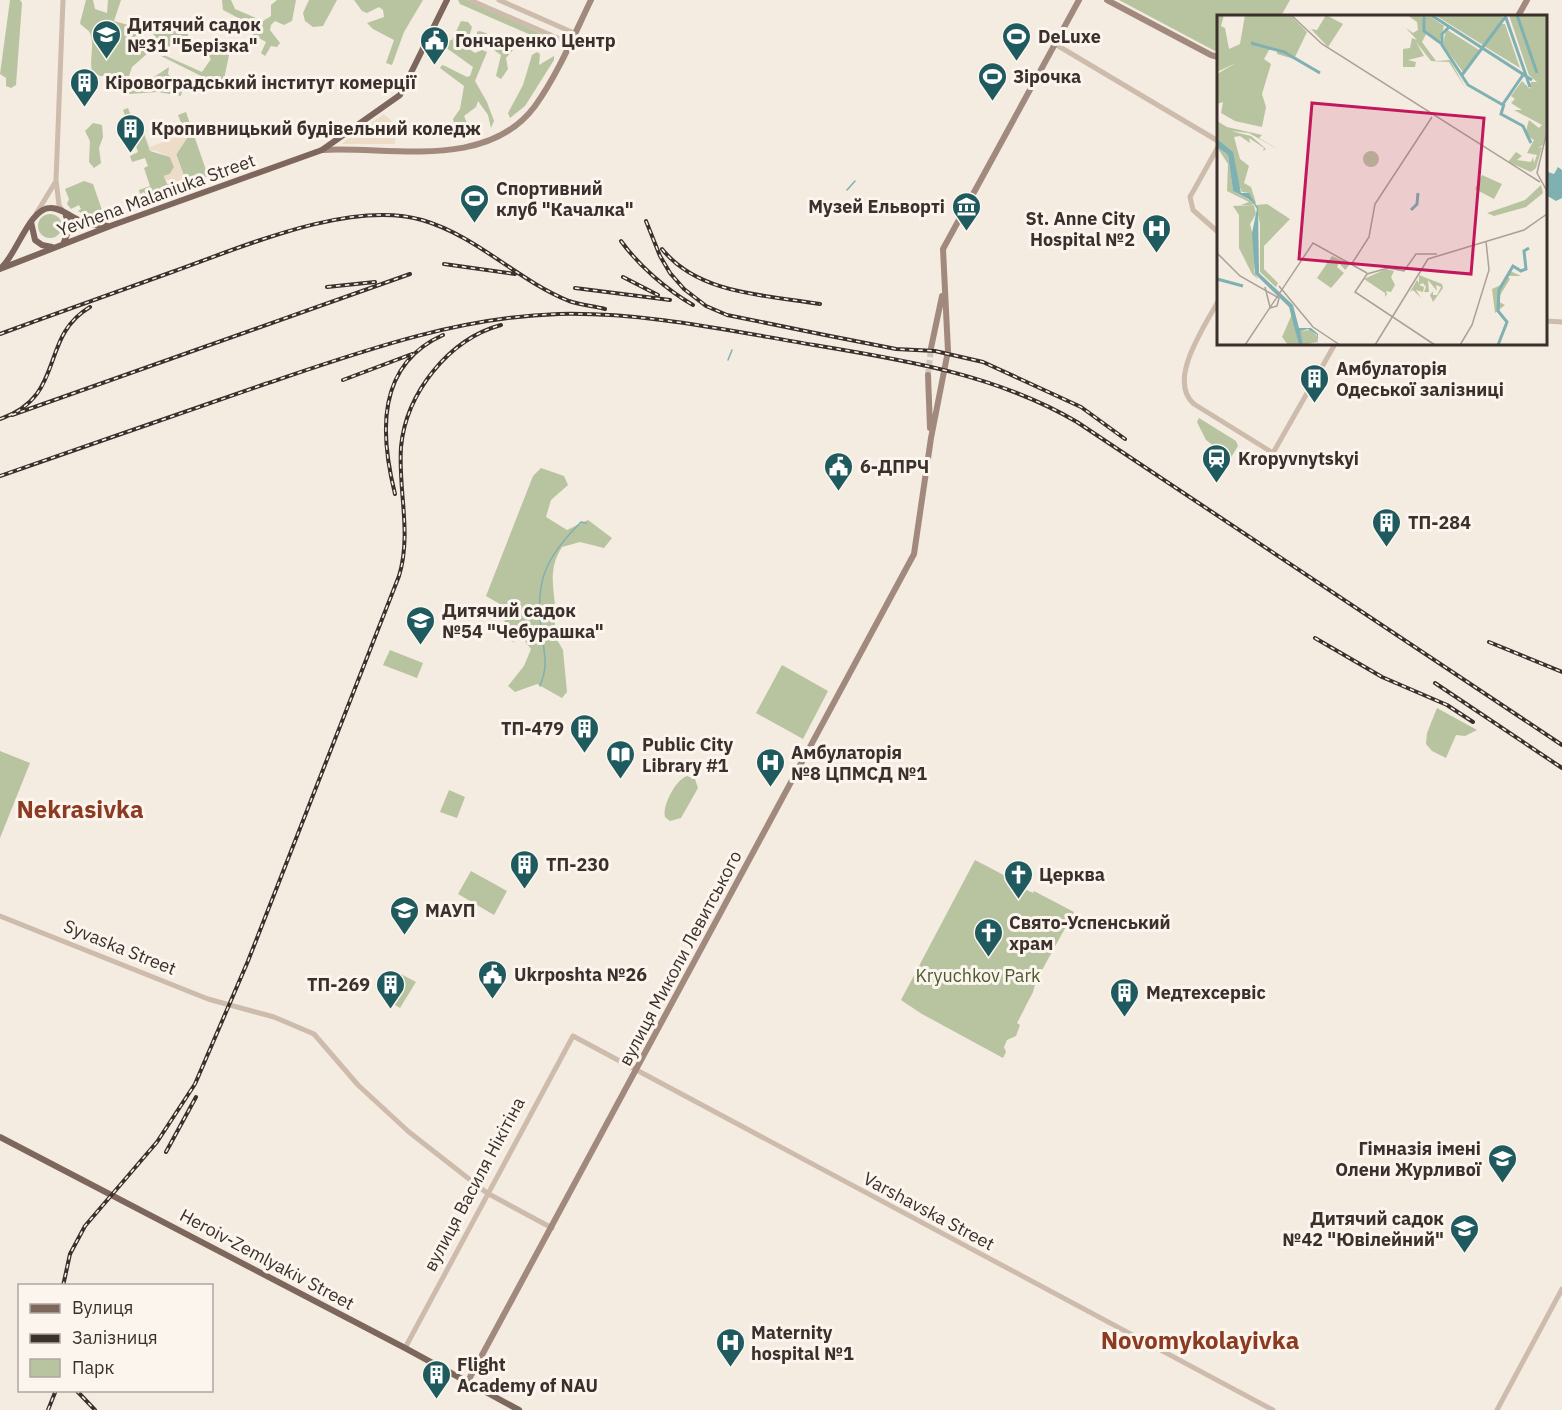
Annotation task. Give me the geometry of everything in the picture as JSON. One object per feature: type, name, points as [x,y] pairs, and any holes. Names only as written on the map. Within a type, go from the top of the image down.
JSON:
[{"type":"main road","name":"Yevhena Malaniuka Street","points":[[0,269],[113,225],[322,150],[398,97],[447,0]]},
{"type":"main road","points":[[322,150],[437,150],[486,142],[514,125],[534,108],[591,0]]},
{"type":"main road","points":[[931,438],[948,351],[942,255],[945,243],[1079,0]]},
{"type":"main road","points":[[1107,0],[1216,58]]},
{"type":"main road","points":[[1519,15],[1527,0]]},
{"type":"main road","points":[[0,269],[14,252],[34,217],[50,208],[88,225],[113,225]]},
{"type":"main road","points":[[34,217],[31,228],[35,240],[46,247],[57,246],[66,240],[70,232],[70,223],[64,213]]},
{"type":"main road","points":[[931,348],[944,286]]},
{"type":"main road","points":[[928,375],[931,438]]},
{"type":"main road","name":"вулиця Миколи Левитського","points":[[468,1381],[915,549],[931,438]]},
{"type":"main road","name":"Heroiv-Zemlyakiv Street","points":[[0,1137],[468,1381],[519,1410]]},
{"type":"street","points":[[63,0],[56,180],[59,205],[64,213]]},
{"type":"street","points":[[470,0],[569,43]]},
{"type":"street","points":[[499,0],[574,33]]},
{"type":"street","points":[[1055,44],[1217,140]]},
{"type":"street","points":[[1217,149],[1190,197],[1193,210],[1217,231]]},
{"type":"street","points":[[34,217],[56,180]]},
{"type":"street","points":[[1217,303],[1185,368],[1185,388],[1194,404],[1273,453],[1334,345]]},
{"type":"street","points":[[1547,321],[1562,322]]},
{"type":"street","name":"Syvaska Street","points":[[0,916],[228,1004],[274,1017],[314,1034],[358,1085],[409,1132],[487,1192],[552,1228]]},
{"type":"street","name":"Varshavska Street","points":[[573,1036],[1273,1410]]},
{"type":"street","name":"вулиця Василя Нікітіна","points":[[405,1348],[573,1036]]},
{"type":"street","points":[[1497,1410],[1562,1289]]},
{"type":"green space","points":[[10,0],[20,0],[22,3],[16,85],[11,88],[6,86],[6,78],[0,74]]},
{"type":"green space","name":"Дитячий садок №31 \"Берізка\"","points":[[86,0],[93,0],[95,9],[107,13],[108,0],[121,0],[114,21],[128,25],[141,36],[155,42],[156,46],[132,67],[128,79],[132,83],[151,79],[169,67],[168,74],[182,91],[181,96],[158,92],[129,94],[122,76],[100,76],[92,71],[91,38],[89,32],[80,23]]},
{"type":"green space","points":[[222,0],[231,0],[235,9],[263,21],[271,16],[271,5],[277,0],[296,0],[292,21],[284,25],[275,21],[271,25],[270,30],[280,43],[277,47],[271,46],[265,56],[261,53],[266,42],[252,34],[252,25],[223,10]]},
{"type":"green space","points":[[309,0],[337,0],[323,26],[313,27],[305,21],[303,13]]},
{"type":"green space","points":[[354,0],[423,0],[404,32],[392,65],[386,63],[394,40],[373,29],[367,23],[384,17],[383,10],[379,7],[367,13],[362,11]]},
{"type":"green space","points":[[458,0],[467,0],[555,40],[552,43],[540,39],[460,4]]},
{"type":"green space","points":[[1119,0],[1290,0],[1282,15],[1217,15],[1217,50],[1215,51]]},
{"type":"green space","points":[[163,19],[188,32],[188,37],[182,40],[176,37],[170,46],[164,48],[151,31],[156,20]]},
{"type":"green space","points":[[461,21],[468,22],[472,27],[466,47],[475,53],[482,50],[487,52],[475,81],[487,102],[494,121],[491,128],[488,115],[478,101],[476,107],[464,116],[469,128],[463,138],[457,136],[453,119],[460,109],[464,86],[440,68],[442,65],[445,66],[467,77],[470,76],[473,67],[448,49],[437,46],[439,42],[452,40]]},
{"type":"green space","points":[[479,31],[498,39],[513,50],[506,58],[508,69],[501,79],[496,76],[501,55],[477,38]]},
{"type":"green space","points":[[204,43],[229,55],[223,84],[217,88],[201,86],[201,76],[161,56],[166,56],[202,72],[211,59],[200,48]]},
{"type":"green space","points":[[537,52],[540,54],[539,65],[554,56],[554,60],[525,106],[510,118],[508,113],[523,85],[532,55]]},
{"type":"green space","points":[[128,108],[132,119],[142,128],[150,151],[170,157],[174,167],[170,174],[164,176],[167,184],[173,182],[181,186],[162,193],[157,191],[145,195],[144,192],[140,194],[139,190],[150,186],[144,168],[148,166],[145,158],[132,162],[130,156],[138,152],[123,110]]},
{"type":"green space","points":[[186,112],[208,176],[187,184],[176,154],[187,138],[178,115]]},
{"type":"green space","points":[[93,123],[102,125],[103,137],[99,148],[101,163],[94,168],[89,162],[90,141],[85,131]]},
{"type":"green space","points":[[84,181],[93,184],[104,216],[88,217],[78,211],[81,209],[79,205],[71,209],[67,204],[69,199],[65,189]]},
{"type":"green space","points":[[50,214],[55,215],[61,221],[61,231],[55,237],[50,238],[45,237],[39,231],[38,226],[39,221],[45,215]]},
{"type":"green space","points":[[1199,418],[1236,441],[1238,446],[1230,459],[1206,440],[1197,422]]},
{"type":"green space","points":[[541,468],[564,476],[568,485],[551,500],[546,517],[567,530],[588,520],[612,538],[604,548],[580,542],[562,547],[556,558],[553,569],[555,622],[553,633],[563,650],[567,692],[562,698],[537,684],[515,692],[508,686],[524,666],[531,649],[521,636],[513,642],[500,631],[510,610],[486,596],[533,476]]},
{"type":"green space","points":[[390,650],[423,663],[417,678],[383,665]]},
{"type":"green space","points":[[782,665],[828,691],[803,739],[756,713]]},
{"type":"green space","points":[[1437,708],[1477,730],[1465,736],[1456,735],[1446,758],[1432,751],[1426,744],[1427,733]]},
{"type":"green space","points":[[0,751],[30,763],[0,838]]},
{"type":"green space","points":[[687,776],[695,779],[698,788],[681,818],[670,821],[665,817],[668,800],[674,787]]},
{"type":"green space","points":[[449,790],[465,797],[457,818],[440,812]]},
{"type":"green space","name":"Kryuchkov Park","points":[[975,860],[1017,882],[1017,885],[1033,893],[1034,891],[1074,912],[1036,981],[1033,992],[1017,1023],[1020,1025],[1016,1036],[1007,1040],[1003,1058],[901,1000]]},
{"type":"green space","points":[[471,871],[507,891],[494,915],[458,894]]},
{"type":"green space","points":[[399,973],[416,982],[400,1008],[385,999]]},
{"type":"shaded area","points":[[384,114],[397,126],[395,144],[341,144]]},
{"type":"shaded area","points":[[178,115],[187,138],[176,155],[187,184],[181,186],[165,179],[164,176],[170,174],[174,167],[170,157],[154,150],[150,151],[142,128],[150,147],[184,134]]},
{"type":"water","points":[[1558,167],[1562,170],[1562,198],[1556,201],[1547,196],[1547,174],[1548,172],[1554,174]]},
{"type":"waterway","points":[[847,190],[855,181]]},
{"type":"waterway","points":[[728,360],[732,350]]},
{"type":"waterway","points":[[540,686],[545,667],[540,617],[541,586],[550,560],[558,548],[581,522],[586,523]]},
{"type":"tunnel","points":[[928,375],[931,348]]},
{"type":"railway","points":[[0,334],[262,239],[329,221],[362,216],[393,215],[422,220],[442,227],[461,236],[550,292],[578,304],[605,309]]},
{"type":"railway","points":[[646,221],[660,256],[670,273],[684,289],[706,306],[727,315],[825,335],[896,349],[935,351],[983,362],[1081,407],[1125,439]]},
{"type":"railway","points":[[621,241],[654,277],[693,305]]},
{"type":"railway","points":[[662,249],[677,264],[695,276],[714,284],[756,295],[820,304]]},
{"type":"railway","points":[[444,264],[515,274]]},
{"type":"railway","points":[[12,415],[410,274]]},
{"type":"railway","points":[[623,277],[658,295]]},
{"type":"railway","points":[[327,287],[375,282]]},
{"type":"railway","points":[[575,288],[670,300]]},
{"type":"railway","points":[[0,419],[21,409],[35,396],[44,382],[63,334],[74,320],[90,307]]},
{"type":"railway","points":[[0,476],[337,360],[409,338],[483,322],[559,314],[623,316],[655,319],[848,351],[916,364],[983,381],[1015,392],[1077,422],[1562,745]]},
{"type":"railway","points":[[63,1284],[70,1254],[85,1226],[157,1142],[195,1084],[248,961],[399,576],[403,560],[405,528],[401,447],[411,407],[433,371],[448,356],[464,342],[501,325]]},
{"type":"railway","points":[[395,494],[390,471],[386,425],[388,403],[394,383],[405,364],[421,348],[443,335]]},
{"type":"railway","points":[[343,380],[412,354]]},
{"type":"railway","points":[[1315,638],[1382,677],[1447,705],[1473,722]]},
{"type":"railway","points":[[1489,642],[1562,672]]},
{"type":"railway","points":[[1435,683],[1562,768]]},
{"type":"railway","points":[[166,1152],[196,1097]]},
{"type":"railway","points":[[48,1410],[55,1392]]},
{"type":"railway","points":[[78,1392],[95,1410]]},
{"type":"place","name":"Дитячий садок №31 \"Берізка\"","points":[[106,60]]},
{"type":"place","name":"DeLuxe","points":[[1017,62]]},
{"type":"place","name":"Гончаренко Центр","points":[[434,66]]},
{"type":"place","name":"Зірочка","points":[[992,102]]},
{"type":"place","name":"Кіровоградський інститут комерції","points":[[84,108]]},
{"type":"place","name":"Кропивницький будівельний коледж","points":[[130,154]]},
{"type":"place","name":"Спортивний клуб \"Качалка\"","points":[[475,224]]},
{"type":"place","name":"Музей Ельворті","points":[[966,232]]},
{"type":"place","name":"St. Anne City Hospital №2","points":[[1156,254]]},
{"type":"place","name":"Амбулаторія Одеської залізниці","points":[[1315,404]]},
{"type":"place","name":"Kropyvnytskyi","points":[[1217,484]]},
{"type":"place","name":"6-ДПРЧ","points":[[839,492]]},
{"type":"place","name":"ТП-284","points":[[1387,548]]},
{"type":"place","name":"Дитячий садок №54 \"Чебурашка\"","points":[[421,646]]},
{"type":"place","name":"ТП-479","points":[[585,754]]},
{"type":"place","name":"Public City Library #1","points":[[621,780]]},
{"type":"place","name":"Амбулаторія №8 ЦПМСД №1","points":[[770,788]]},
{"type":"place","name":"ТП-230","points":[[525,890]]},
{"type":"place","name":"Церква","points":[[1018,900]]},
{"type":"place","name":"МАУП","points":[[404,936]]},
{"type":"place","name":"Свято-Успенський храм","points":[[988,958]]},
{"type":"place","name":"Ukrposhta №26","points":[[493,1000]]},
{"type":"place","name":"ТП-269","points":[[391,1010]]},
{"type":"place","name":"Медтехсервіс","points":[[1125,1018]]},
{"type":"place","name":"Гімназія імені Олени Журливої","points":[[1502,1184]]},
{"type":"place","name":"Дитячий садок №42 \"Ювілейний\"","points":[[1465,1254]]},
{"type":"place","name":"Maternity hospital №1","points":[[730,1368]]},
{"type":"place","name":"Flight Academy of NAU","points":[[436,1400]]},
{"type":"district","name":"Nekrasivka","points":[[80,809]]},
{"type":"district","name":"Novomykolayivka","points":[[1200,1340]]}]
